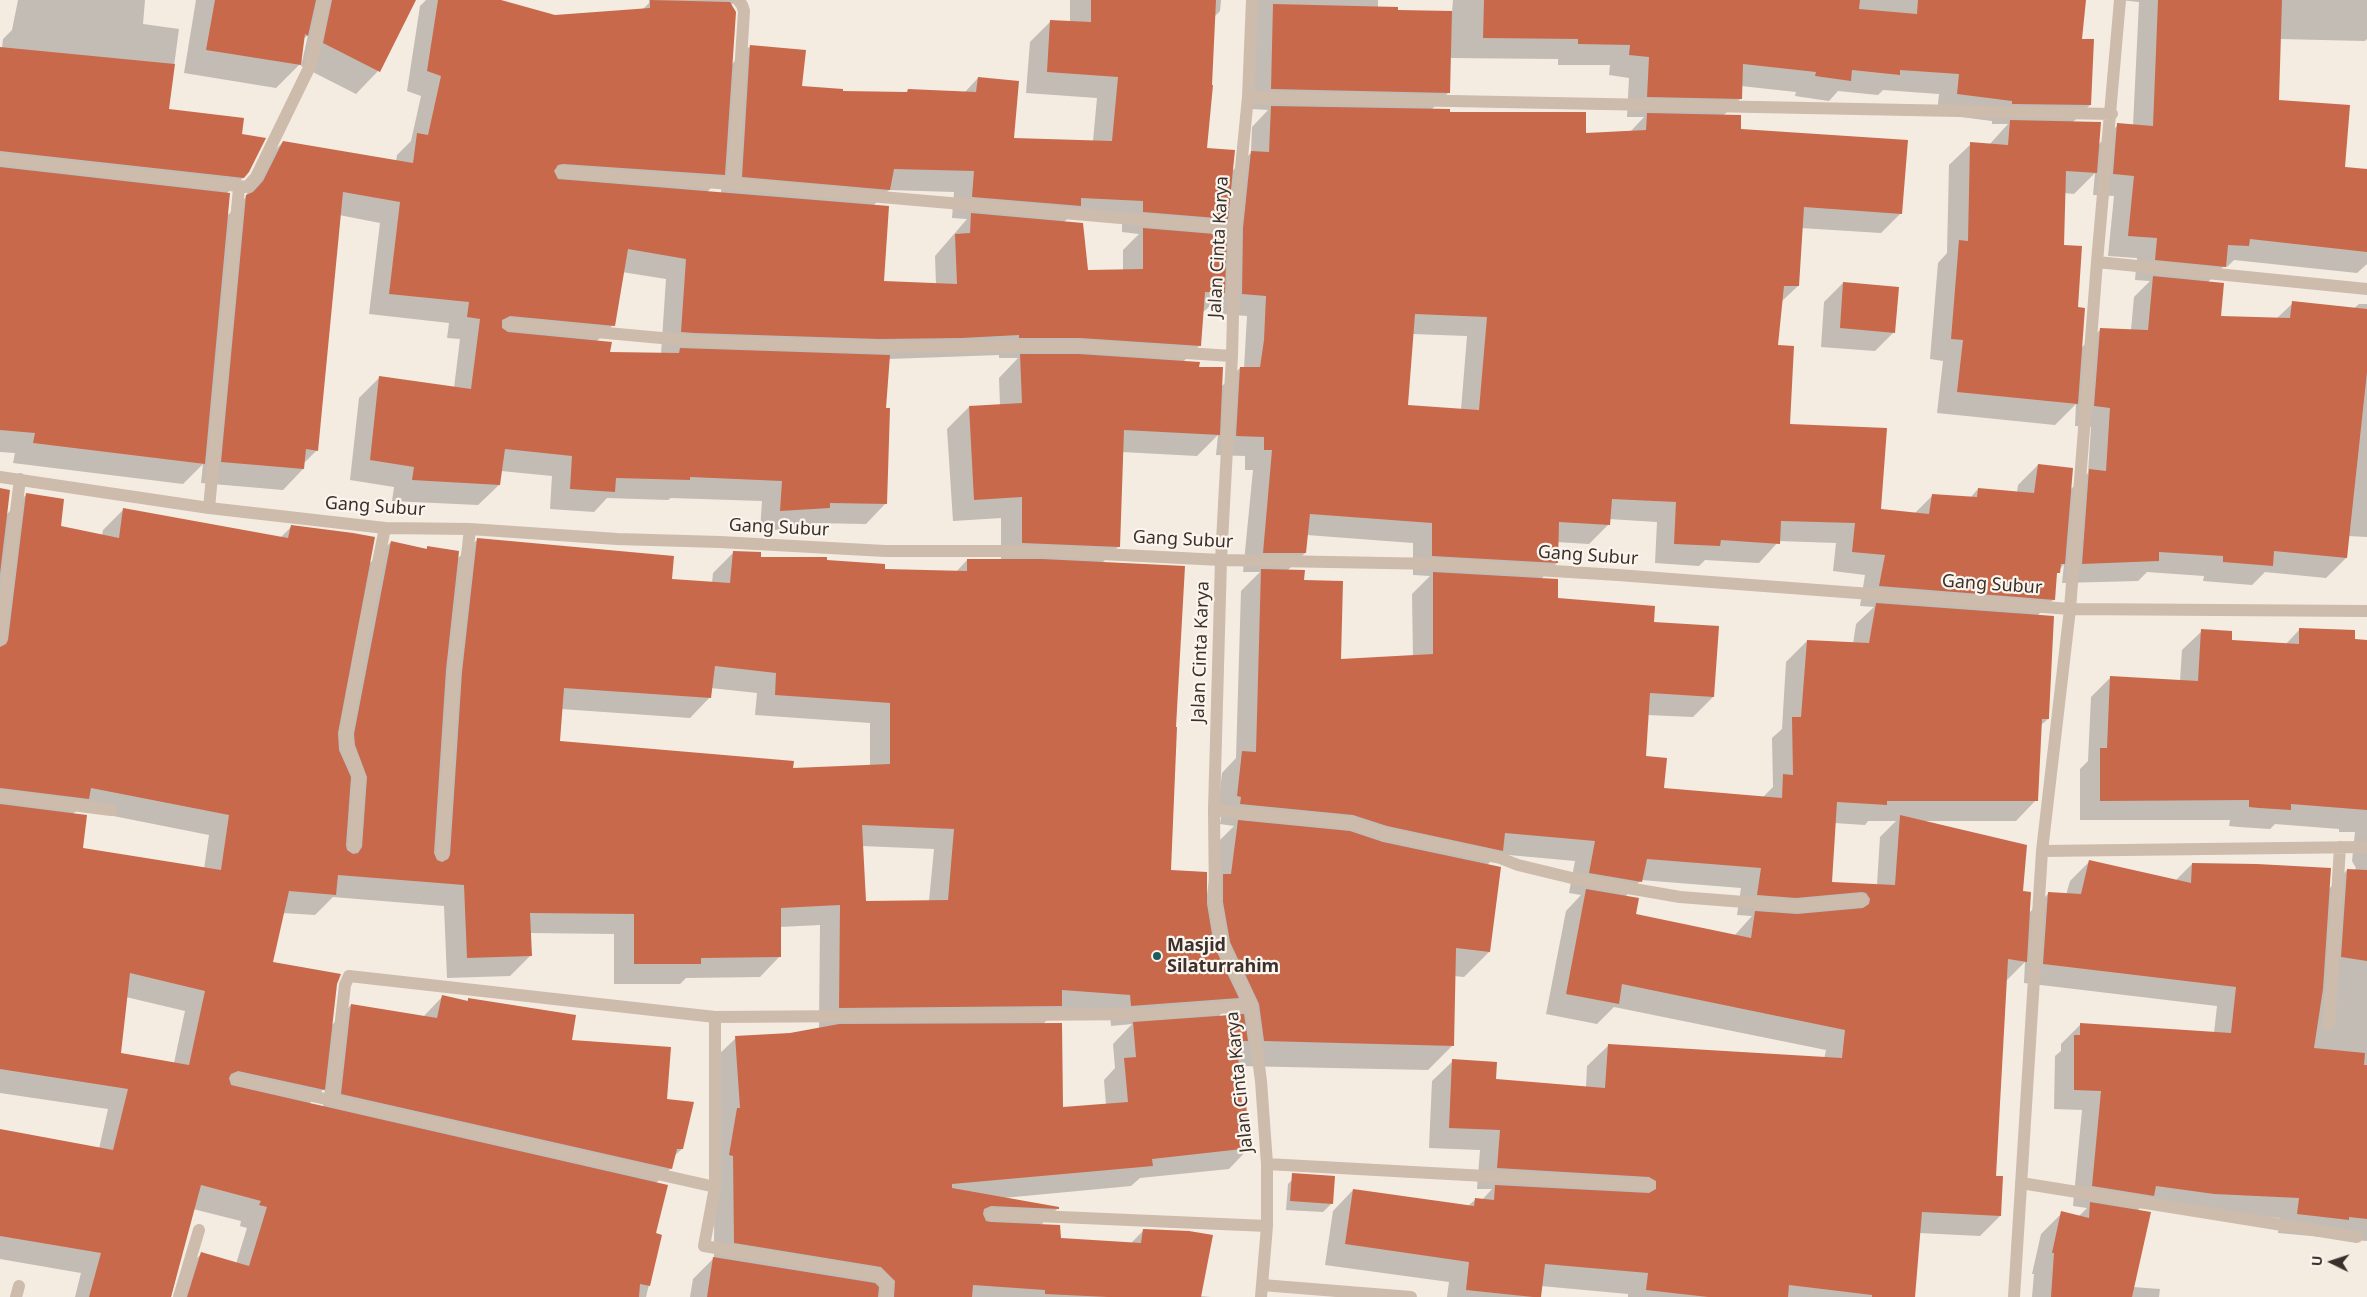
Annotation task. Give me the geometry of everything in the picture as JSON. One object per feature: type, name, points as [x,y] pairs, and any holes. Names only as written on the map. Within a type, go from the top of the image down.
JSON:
[{"type":"street","points":[[0,159],[239,188],[250,186],[311,64],[324,0]]},
{"type":"street","points":[[733,184],[744,11],[738,0]]},
{"type":"street","name":"Jalan Cinta Karya","points":[[1252,0],[1248,97],[1235,228],[1232,356],[1221,560],[1214,810],[1215,904],[1222,944],[1251,1005],[1261,1081],[1267,1164],[1267,1226],[1261,1291]]},
{"type":"street","points":[[2014,1297],[2042,850],[2070,609],[2120,0]]},
{"type":"street","points":[[1248,97],[2112,114]]},
{"type":"street","points":[[562,172],[733,184],[1235,228]]},
{"type":"street","points":[[208,508],[239,188]]},
{"type":"street","points":[[2097,262],[2367,289]]},
{"type":"street","points":[[509,324],[694,341],[880,347],[1079,346],[1232,356]]},
{"type":"street","name":"Gang Subur","points":[[0,477],[208,508],[385,528],[470,529],[617,539],[720,542],[885,551],[1042,551],[1221,560],[1440,564],[1618,575],[2070,609],[2367,612]]},
{"type":"street","points":[[0,639],[20,479]]},
{"type":"street","points":[[354,846],[359,776],[347,746],[346,734],[362,641],[385,528]]},
{"type":"street","points":[[442,854],[454,671],[470,529]]},
{"type":"street","points":[[0,796],[110,810]]},
{"type":"street","points":[[1214,810],[1352,823],[1385,834],[1491,856],[1518,865],[1576,879],[1680,897],[1796,906],[1862,900]]},
{"type":"street","points":[[2329,1025],[2340,847]]},
{"type":"street","points":[[2042,850],[2367,847]]},
{"type":"street","points":[[332,1099],[345,985],[349,976],[715,1017],[1154,1014],[1251,1005]]},
{"type":"street","points":[[715,1017],[715,1187],[704,1246],[880,1275],[887,1284],[886,1297]]},
{"type":"street","points":[[237,1080],[332,1099],[715,1187]]},
{"type":"street","points":[[1267,1164],[1649,1185]]},
{"type":"street","points":[[2021,1183],[2357,1236]]},
{"type":"street","points":[[991,1214],[1267,1226]]},
{"type":"street","points":[[179,1297],[199,1230]]},
{"type":"street","points":[[1261,1291],[1411,1297]]},
{"type":"building","points":[[215,0],[316,0],[308,36],[305,34],[301,65],[206,50]]},
{"type":"building","points":[[332,0],[416,0],[380,72],[323,43]]},
{"type":"building","points":[[438,0],[501,0],[555,15],[650,8],[650,0],[730,2],[736,12],[725,175],[563,164],[558,165],[554,171],[558,179],[889,206],[884,281],[957,284],[955,234],[970,233],[971,213],[1083,223],[1088,270],[1143,269],[1143,228],[1227,235],[1225,293],[1205,292],[1201,346],[1080,338],[1019,338],[1019,335],[879,339],[694,333],[681,332],[686,259],[628,249],[615,326],[510,316],[502,320],[502,328],[508,332],[612,342],[610,352],[679,353],[680,348],[890,355],[886,408],[890,408],[887,504],[830,503],[830,508],[780,511],[782,481],[690,477],[690,480],[616,478],[615,492],[570,489],[572,456],[505,449],[500,485],[412,480],[414,467],[370,460],[379,376],[471,389],[480,319],[467,317],[469,302],[389,294],[400,202],[343,192],[318,451],[306,449],[304,469],[221,462],[246,195],[253,192],[263,181],[283,141],[413,163],[417,133],[428,135],[441,76],[427,71]]},
{"type":"building","points":[[1091,0],[1216,0],[1213,85],[1207,148],[1235,150],[1228,219],[1143,212],[1143,201],[1081,198],[1081,206],[972,197],[974,171],[894,169],[890,190],[742,177],[750,45],[806,50],[802,86],[843,89],[843,91],[907,92],[908,89],[976,92],[978,77],[1019,81],[1014,138],[1112,141],[1118,77],[1047,72],[1050,20],[1091,22]]},
{"type":"building","points":[[1484,0],[1860,0],[1859,9],[1917,14],[1918,0],[2086,0],[2082,39],[2094,39],[2091,105],[2012,104],[2012,101],[1957,94],[1959,74],[1900,70],[1900,75],[1852,70],[1851,81],[1815,76],[1816,72],[1743,64],[1742,99],[1647,97],[1649,57],[1629,55],[1630,45],[1578,44],[1578,39],[1483,38]]},
{"type":"building","points":[[2158,0],[2282,0],[2279,100],[2350,105],[2345,167],[2367,169],[2367,252],[2250,239],[2249,246],[2228,245],[2226,267],[2155,260],[2157,238],[2128,236],[2134,176],[2113,174],[2117,123],[2153,126]]},
{"type":"building","points":[[1273,4],[1398,7],[1398,10],[1452,11],[1450,93],[1271,89]]},
{"type":"building","points":[[0,47],[175,64],[169,109],[244,118],[242,134],[266,138],[244,178],[0,151]]},
{"type":"building","points":[[1271,106],[1450,109],[1450,112],[1586,112],[1586,133],[1646,130],[1647,113],[1741,115],[1741,129],[1908,140],[1902,214],[1804,207],[1799,286],[1784,286],[1778,345],[1794,346],[1790,424],[1887,428],[1881,509],[1929,514],[1932,494],[1977,497],[1978,488],[2034,493],[2038,464],[2073,468],[2065,564],[2061,564],[2060,573],[2057,573],[2055,600],[1879,586],[1885,555],[1852,552],[1855,523],[1781,521],[1780,544],[1721,540],[1720,546],[1674,544],[1676,502],[1612,499],[1610,525],[1559,522],[1558,563],[1432,556],[1432,523],[1310,514],[1306,553],[1263,553],[1272,450],[1264,450],[1264,437],[1236,436],[1240,367],[1260,367],[1264,340],[1266,296],[1242,294],[1243,228],[1251,151],[1269,152]],"holes":[[[1415,314],[1487,317],[1479,410],[1408,405]]]},
{"type":"building","points":[[2010,120],[2101,122],[2097,173],[2066,171],[2064,245],[2082,246],[2078,307],[2085,308],[2078,404],[1957,392],[1963,340],[1951,339],[1959,240],[1968,241],[1970,142],[2008,145]]},
{"type":"building","points":[[0,167],[230,193],[205,464],[33,443],[35,433],[0,430]]},
{"type":"building","points":[[2153,276],[2224,283],[2221,316],[2290,318],[2292,301],[2367,309],[2367,372],[2347,558],[2274,551],[2273,566],[2223,562],[2223,556],[2159,552],[2159,561],[2082,564],[2089,469],[2106,471],[2110,408],[2094,406],[2100,328],[2148,330]]},
{"type":"building","points":[[1843,282],[1899,287],[1895,333],[1840,328]]},
{"type":"building","points":[[1020,354],[1079,354],[1200,362],[1199,367],[1223,367],[1220,435],[1124,430],[1120,547],[1022,543],[1022,497],[974,500],[969,406],[1022,403]]},
{"type":"building","points":[[0,488],[10,490],[0,574]]},
{"type":"building","points":[[26,493],[64,499],[61,526],[119,538],[123,508],[288,538],[291,525],[375,537],[338,733],[339,750],[351,777],[346,845],[347,850],[353,854],[358,853],[362,847],[367,777],[355,745],[354,734],[391,541],[427,549],[427,546],[459,551],[446,670],[434,853],[437,860],[442,862],[448,859],[450,855],[462,672],[477,538],[674,556],[672,579],[730,583],[733,551],[761,552],[761,557],[827,557],[827,560],[885,564],[885,569],[967,571],[967,559],[1042,559],[1185,566],[1176,727],[1171,870],[1207,872],[1207,904],[1214,946],[1239,998],[1131,1006],[1130,995],[1062,990],[1062,1006],[839,1008],[840,905],[781,908],[781,957],[701,958],[701,964],[634,964],[634,914],[530,913],[532,956],[467,958],[464,885],[338,875],[336,895],[289,891],[273,962],[341,974],[337,984],[325,1090],[238,1071],[231,1074],[229,1078],[231,1085],[668,1185],[656,1233],[662,1235],[650,1286],[640,1284],[639,1297],[187,1297],[201,1252],[249,1266],[267,1207],[259,1205],[261,1201],[201,1185],[171,1297],[89,1297],[101,1253],[0,1236],[0,1129],[113,1150],[128,1089],[0,1069],[0,804],[87,815],[83,848],[221,870],[229,815],[91,788],[89,799],[0,788],[0,647],[6,644]],"holes":[[[715,666],[776,673],[775,695],[890,703],[890,764],[793,768],[794,761],[560,741],[564,688],[711,698]],[[862,825],[954,829],[948,900],[866,901]],[[130,973],[205,991],[189,1065],[121,1053]]]},
{"type":"building","points":[[1261,569],[1305,570],[1304,580],[1343,581],[1341,659],[1433,654],[1433,572],[1558,579],[1558,598],[1655,606],[1654,622],[1719,626],[1714,697],[1650,693],[1646,756],[1667,758],[1664,788],[1782,798],[1783,774],[1793,775],[1792,717],[1801,717],[1807,640],[1869,643],[1876,603],[2054,616],[2049,719],[2042,719],[2038,801],[1887,801],[1887,805],[1837,802],[1832,882],[1895,885],[1900,815],[2027,845],[2023,891],[2031,892],[2027,962],[2008,959],[1996,1176],[2003,1176],[2001,1216],[1922,1212],[1915,1297],[1872,1297],[1872,1295],[1789,1285],[1788,1297],[1708,1297],[1646,1290],[1648,1273],[1545,1264],[1541,1297],[1533,1297],[1466,1290],[1469,1262],[1345,1244],[1353,1189],[1474,1206],[1475,1198],[1494,1200],[1495,1185],[1649,1193],[1656,1189],[1656,1181],[1649,1177],[1497,1168],[1500,1130],[1449,1128],[1452,1059],[1497,1062],[1496,1079],[1605,1088],[1608,1044],[1842,1058],[1845,1030],[1622,984],[1619,1004],[1566,994],[1586,889],[1639,898],[1636,914],[1751,938],[1755,911],[1797,914],[1863,908],[1869,904],[1870,899],[1866,893],[1862,892],[1796,898],[1757,895],[1761,868],[1647,859],[1642,882],[1589,873],[1595,841],[1505,833],[1503,851],[1387,826],[1353,815],[1240,804],[1241,797],[1237,796],[1242,751],[1256,752]]},
{"type":"building","points":[[2299,628],[2355,630],[2355,639],[2367,640],[2367,810],[2291,804],[2291,810],[2259,808],[2249,807],[2249,800],[2100,801],[2100,748],[2107,748],[2110,676],[2198,681],[2201,629],[2232,631],[2232,640],[2299,644]]},
{"type":"building","points":[[1238,820],[1350,831],[1383,842],[1501,867],[1490,952],[1456,948],[1454,1046],[1264,1041],[1259,1004],[1230,942],[1223,902],[1223,874],[1231,874]]},
{"type":"building","points":[[2089,860],[2191,883],[2192,863],[2331,868],[2323,989],[2314,1048],[2365,1053],[2364,1065],[2367,1065],[2367,1219],[2349,1217],[2349,1220],[2297,1214],[2299,1198],[2214,1194],[2156,1186],[2154,1196],[2092,1186],[2101,1091],[2074,1090],[2074,1035],[2080,1035],[2080,1023],[2231,1033],[2236,987],[2043,964],[2048,892],[2081,894]]},
{"type":"building","points":[[2347,869],[2367,870],[2367,961],[2341,957]]},
{"type":"building","points":[[442,995],[468,1001],[468,998],[576,1015],[572,1040],[671,1047],[667,1099],[694,1102],[683,1149],[677,1149],[672,1169],[341,1094],[351,1004],[437,1018]]},
{"type":"building","points":[[1244,1014],[1248,1041],[1237,1041],[1242,1104],[1246,1104],[1251,1148],[1152,1159],[1153,1166],[952,1184],[952,1188],[1059,1207],[1059,1209],[991,1206],[984,1209],[983,1214],[986,1221],[991,1222],[1060,1225],[1061,1238],[1141,1243],[1143,1229],[1189,1231],[1213,1235],[1201,1297],[1108,1297],[1045,1294],[1045,1290],[973,1285],[972,1297],[894,1297],[895,1281],[881,1267],[734,1243],[733,1156],[729,1155],[737,1108],[740,1108],[735,1036],[790,1033],[839,1024],[1062,1023],[1063,1107],[1128,1102],[1124,1058],[1136,1057],[1133,1022]]},
{"type":"building","points":[[1292,1173],[1335,1176],[1333,1204],[1290,1201]]},
{"type":"building","points":[[2090,1202],[2151,1212],[2132,1297],[2051,1297],[2054,1253],[2052,1253],[2061,1211],[2089,1218]]},
{"type":"building","points":[[713,1257],[875,1283],[879,1287],[878,1297],[707,1297]]},
{"type":"place","name":"Masjid Silaturrahim","points":[[1157,956]]}]
